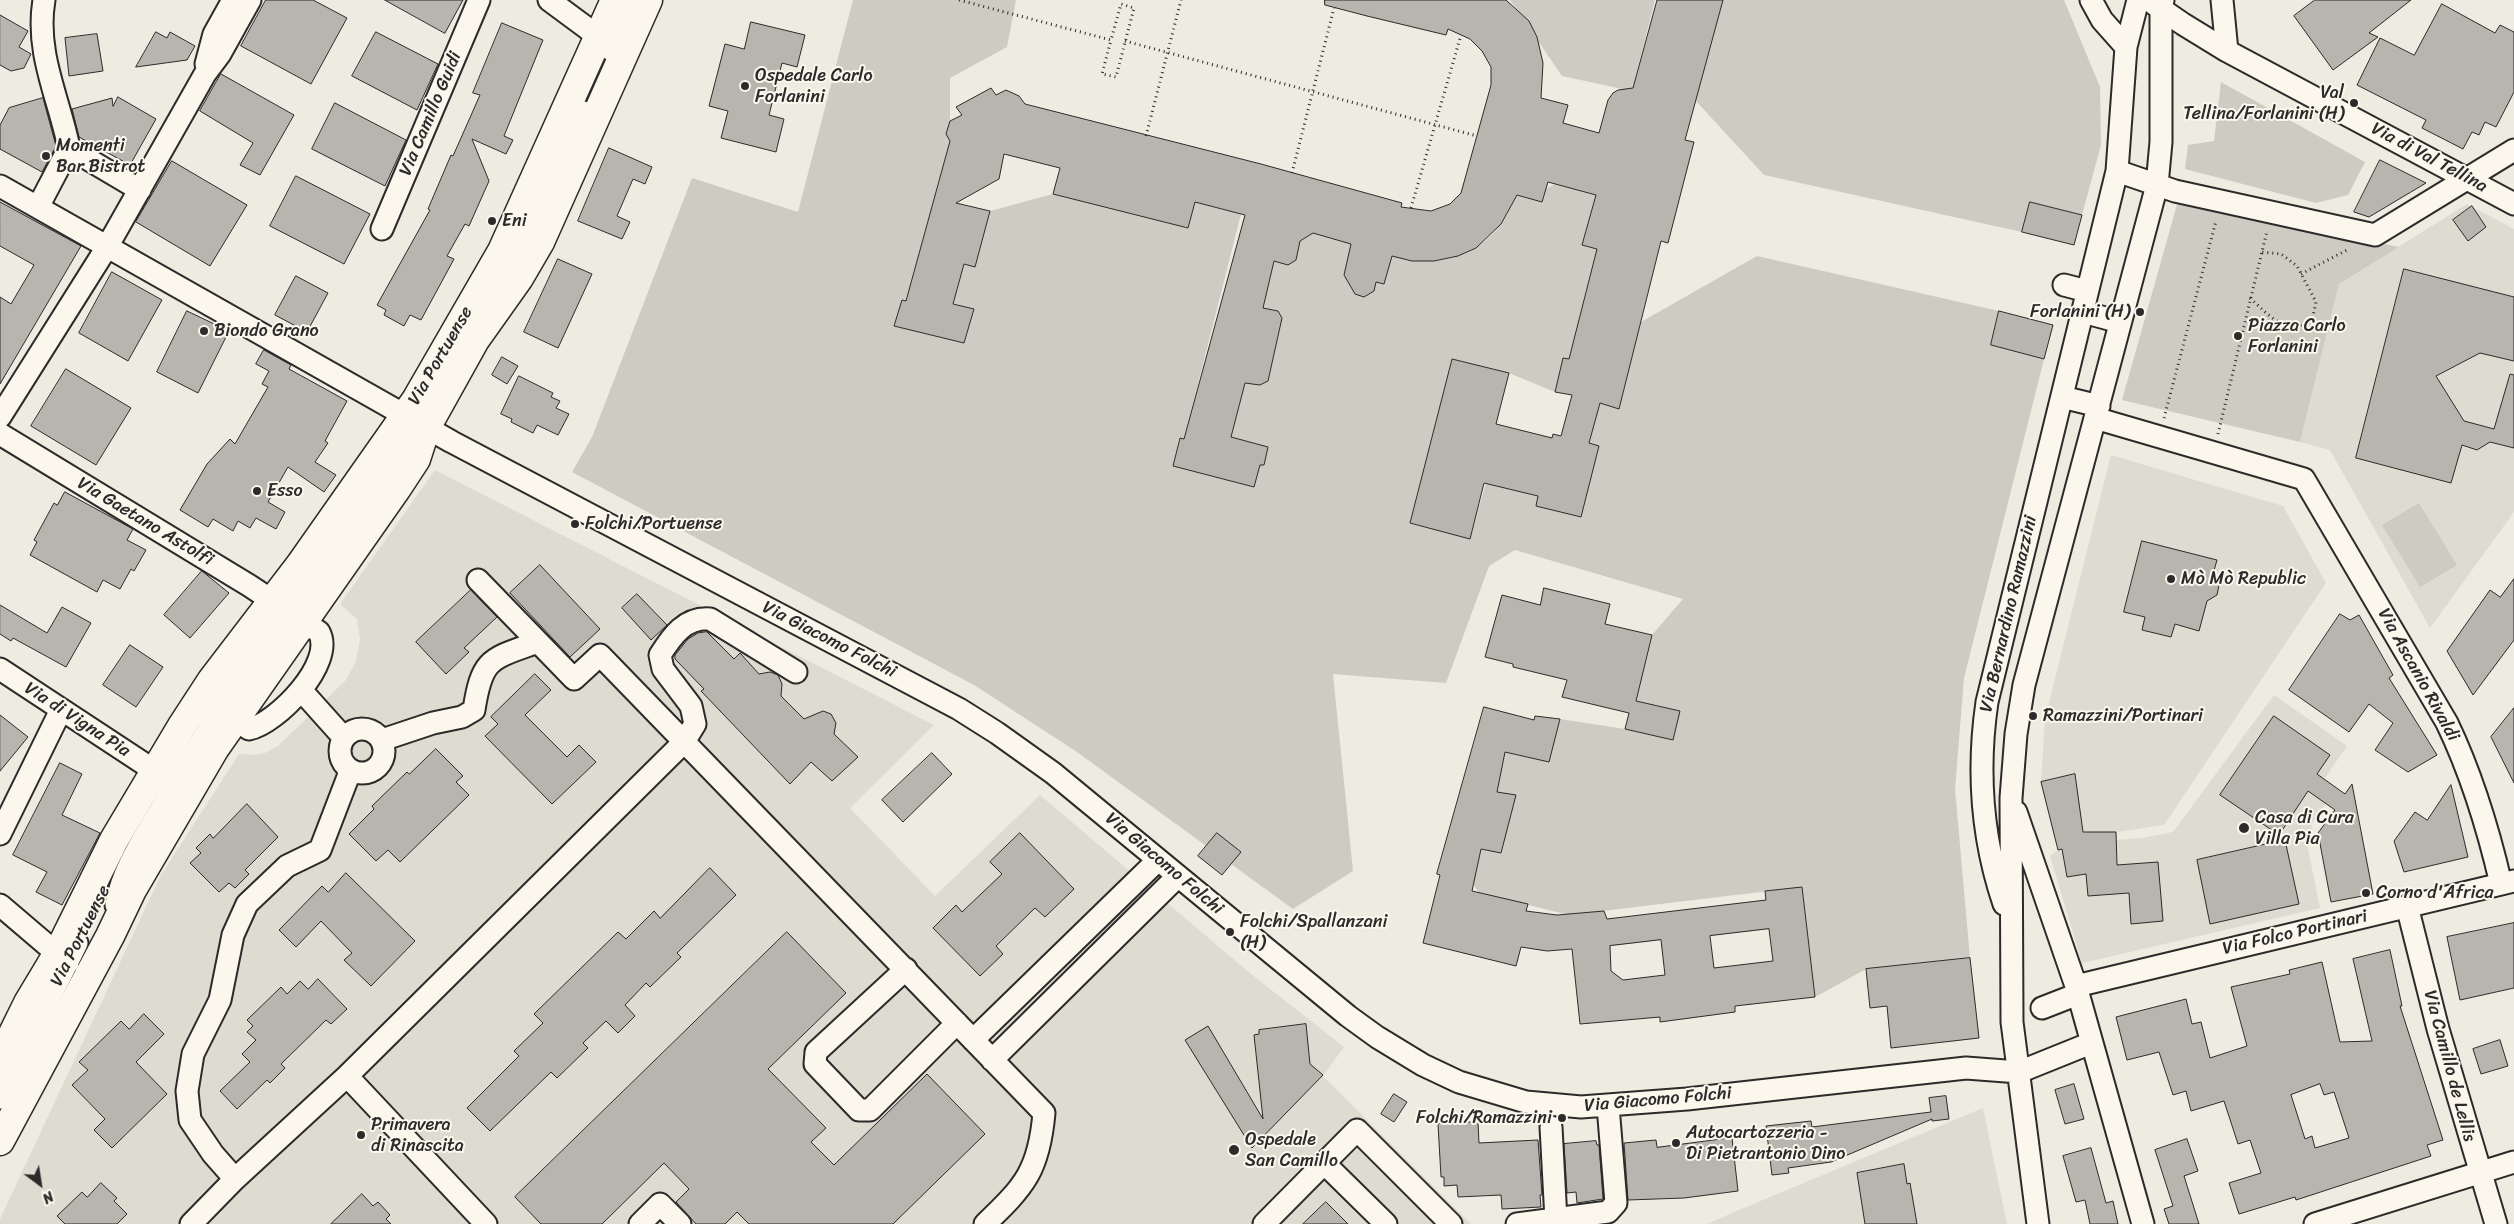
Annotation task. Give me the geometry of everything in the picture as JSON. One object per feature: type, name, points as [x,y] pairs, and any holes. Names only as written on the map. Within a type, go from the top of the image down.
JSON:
[{"type":"main road","name":"Via Portuense","points":[[0,1060],[28,1004],[63,957],[114,840],[212,680],[289,611],[398,488],[416,459],[416,422],[502,251],[615,0]]},
{"type":"main road","name":"Via Portuense","points":[[0,1140],[227,715],[289,611],[416,422],[519,278],[540,242],[648,0]]},
{"type":"street","points":[[38,208],[69,148],[44,59],[41,24],[44,0]]},
{"type":"street","points":[[205,74],[208,51],[214,34],[232,0]]},
{"type":"street","points":[[0,417],[107,247],[205,74],[220,54],[250,0]]},
{"type":"street","name":"Via Camillo Guidi","points":[[382,229],[480,0]]},
{"type":"street","points":[[549,0],[599,37]]},
{"type":"street","name":"Via Portuense","points":[[475,340],[507,269],[562,160],[632,0]]},
{"type":"street","points":[[2091,0],[2102,20],[2126,47]]},
{"type":"street","name":"Via Bernardino Ramazzini","points":[[2010,921],[1996,877],[1986,832],[1981,758],[1985,716],[1996,657],[2117,171],[2126,47],[2138,0]]},
{"type":"street","points":[[2222,0],[2227,50]]},
{"type":"street","name":"Via Bernardino Ramazzini","points":[[2038,1224],[2012,1022],[2010,921],[2011,798],[2016,734],[2024,685],[2157,185],[2161,142],[2158,3]]},
{"type":"street","name":"Via di Val Tellina","points":[[2158,3],[2227,50],[2514,204]]},
{"type":"street","points":[[69,148],[140,190]]},
{"type":"street","points":[[2117,171],[2157,185],[2221,201],[2375,235],[2468,180],[2514,150]]},
{"type":"street","name":"Via Giacomo Folchi","points":[[0,186],[527,483],[867,659],[959,709],[997,733],[1053,773],[1348,1016],[1377,1037],[1430,1069],[1478,1088],[1526,1102],[1572,1106],[1608,1106],[1966,1068],[2019,1072]]},
{"type":"street","points":[[2064,285],[2087,291]]},
{"type":"street","points":[[2082,312],[2120,322]]},
{"type":"street","points":[[2062,396],[2097,412],[2160,436],[2213,452]]},
{"type":"street","name":"Via Gaetano Astolfi","points":[[0,434],[289,611]]},
{"type":"street","name":"Via Ascanio Rivaldi","points":[[2213,452],[2304,479],[2447,723],[2467,764],[2508,883]]},
{"type":"street","points":[[478,580],[574,679],[600,655],[1044,1113],[1042,1134],[1034,1165],[1017,1194],[985,1224]]},
{"type":"street","points":[[212,680],[214,698],[227,715],[248,729],[256,728],[301,690],[316,667],[323,647],[319,632],[289,611]]},
{"type":"street","points":[[192,1224],[235,1179],[347,1076],[684,742],[695,724],[691,706],[663,669],[660,655],[672,637],[698,618],[710,619],[796,672]]},
{"type":"street","points":[[382,740],[433,723],[468,714],[474,710],[483,672],[495,657],[538,642]]},
{"type":"street","name":"Via di Vigna Pia","points":[[0,669],[155,771]]},
{"type":"street","points":[[301,690],[344,738]]},
{"type":"street","points":[[0,834],[57,718]]},
{"type":"street","points":[[356,729],[371,730],[382,740],[384,754],[377,768],[363,774],[349,769],[340,758],[341,744],[344,738],[356,729]]},
{"type":"street","points":[[235,1179],[213,1154],[190,1120],[187,1091],[193,1054],[220,1000],[232,935],[247,904],[287,866],[320,850],[348,777],[349,769]]},
{"type":"street","name":"Via Bernardino Ramazzini","points":[[2011,798],[2077,990],[2143,1224]]},
{"type":"street","points":[[973,1040],[1158,860]]},
{"type":"street","points":[[992,1060],[1178,876]]},
{"type":"street","name":"Via Folco Portinari","points":[[2042,1008],[2077,990],[2407,906],[2508,883]]},
{"type":"street","name":"Via Camillo de Lellis","points":[[2407,906],[2438,1029],[2496,1224]]},
{"type":"street","points":[[2,911],[63,957],[72,968],[72,979],[56,1038]]},
{"type":"street","name":"Via Portuense","points":[[0,1098],[63,957]]},
{"type":"street","points":[[906,969],[816,1052],[815,1064],[859,1110],[870,1110],[957,1023]]},
{"type":"street","points":[[2019,1072],[2091,1043]]},
{"type":"street","points":[[347,1076],[486,1224]]},
{"type":"street","points":[[1517,1224],[1608,1212],[1616,1203],[1608,1106]]},
{"type":"street","points":[[1551,1127],[1556,1220]]},
{"type":"street","points":[[1264,1224],[1357,1130],[1451,1224]]},
{"type":"street","points":[[2315,1224],[2514,1162]]},
{"type":"street","points":[[1325,1164],[1386,1224]]},
{"type":"street","points":[[640,1224],[660,1204],[680,1224]]},
{"type":"path","points":[[959,0],[1111,40]]},
{"type":"path","points":[[1146,136],[1181,0]]},
{"type":"path","points":[[1120,4],[1134,8],[1116,77],[1102,74],[1111,40],[1120,4]]},
{"type":"path","points":[[1292,173],[1334,8]]},
{"type":"path","points":[[1411,208],[1460,35]]},
{"type":"path","points":[[1125,42],[1477,136]]},
{"type":"path","points":[[2160,436],[2221,201]]},
{"type":"path","points":[[2213,452],[2271,212]]},
{"type":"path","points":[[2301,274],[2375,235]]},
{"type":"path","points":[[2250,298],[2272,318],[2288,326],[2299,328],[2312,321],[2316,302],[2297,266],[2281,254],[2262,252]]},
{"type":"shaded area","points":[[853,0],[1016,0],[1007,47],[950,78],[950,141],[906,301],[902,301],[894,326],[964,343],[974,309],[953,304],[964,264],[975,267],[990,211],[1053,194],[1188,228],[1195,202],[1241,214],[1184,439],[1179,438],[1173,466],[1254,487],[1260,465],[1264,465],[1268,447],[1231,437],[1245,383],[1260,385],[1268,381],[1282,318],[1278,311],[1263,308],[1274,261],[1295,260],[1300,241],[1313,233],[1351,244],[1350,285],[1355,294],[1364,297],[1374,291],[1376,282],[1384,284],[1392,256],[1432,261],[1450,258],[1467,252],[1482,243],[1496,230],[1507,214],[1516,195],[1542,202],[1546,189],[1555,184],[1596,195],[1582,245],[1597,249],[1569,359],[1563,358],[1555,392],[1509,373],[1452,359],[1410,523],[1470,538],[1486,483],[1538,496],[1536,506],[1581,517],[1599,446],[1589,443],[1600,403],[1619,408],[1641,322],[1757,256],[1999,311],[1991,345],[2044,359],[1964,678],[1955,789],[1970,958],[1866,969],[1815,997],[1802,887],[1569,915],[1479,893],[1473,884],[1481,849],[1501,853],[1515,796],[1497,792],[1505,752],[1549,762],[1560,719],[1625,729],[1673,740],[1680,711],[1636,701],[1652,635],[1683,599],[1515,550],[1489,566],[1446,683],[1333,674],[1353,871],[1293,909],[1077,752],[974,685],[572,472],[592,437],[692,178],[798,212]]},
{"type":"shaded area","points":[[1510,0],[1655,0],[1632,91],[1562,76]]},
{"type":"shaded area","points":[[1723,0],[2064,0],[2100,87],[2101,145],[2082,215],[2030,202],[2022,232],[1764,175],[1695,100]]},
{"type":"shaded area","points":[[2221,82],[2365,162],[2348,195],[2316,203],[2185,169],[2188,145],[2214,141]]},
{"type":"shaded area","name":"Piazza Carlo Forlanini","points":[[2178,201],[2399,247],[2339,284],[2300,442],[2122,400]]},
{"type":"shaded area","points":[[2467,204],[2514,229],[2514,512],[2430,628],[2330,450],[2300,442],[2339,284]]},
{"type":"shaded area","points":[[2111,455],[2283,506],[2326,583],[2164,825],[2116,832],[2053,832],[2041,782],[2045,719]]},
{"type":"shaded area","points":[[435,470],[934,725],[850,808],[935,896],[1040,795],[1251,974],[1344,1047],[1323,1076],[1471,1224],[0,1224],[0,1219],[161,875],[239,754],[255,755],[265,753],[278,746],[346,680],[356,661],[360,639],[357,619],[340,604]]},
{"type":"shaded area","points":[[2419,503],[2457,565],[2420,587],[2382,525]]},
{"type":"shaded area","name":"Casa di Cura Villa Pia","points":[[2274,695],[2347,746],[2314,794],[2326,803],[2311,825],[2314,842],[2307,844],[2320,908],[2082,963],[2050,856],[2058,850],[2090,842],[2142,838],[2173,832]]},
{"type":"shaded area","points":[[1983,1108],[2007,1224],[1707,1224],[1739,1210]]},
{"type":"building","points":[[266,0],[313,0],[347,18],[311,84],[241,46]]},
{"type":"building","points":[[385,0],[463,0],[445,33]]},
{"type":"building","points":[[1325,0],[1506,0],[1529,21],[1537,37],[1543,63],[1541,98],[1568,105],[1563,123],[1599,133],[1608,100],[1613,93],[1618,90],[1633,88],[1657,0],[1723,0],[1685,140],[1694,142],[1668,243],[1661,241],[1619,409],[1600,403],[1589,443],[1599,446],[1581,517],[1536,506],[1538,496],[1484,483],[1470,539],[1410,523],[1452,359],[1509,373],[1496,424],[1552,438],[1553,434],[1561,436],[1572,395],[1555,392],[1563,358],[1569,359],[1597,249],[1582,245],[1596,195],[1548,182],[1542,202],[1517,195],[1501,224],[1476,248],[1458,256],[1434,261],[1412,261],[1392,256],[1384,284],[1376,282],[1374,291],[1364,297],[1355,294],[1344,275],[1351,244],[1313,233],[1300,241],[1296,260],[1288,265],[1274,261],[1263,308],[1278,311],[1282,318],[1268,381],[1260,385],[1245,383],[1231,437],[1268,447],[1264,465],[1260,465],[1254,487],[1173,466],[1180,438],[1184,439],[1245,215],[1195,202],[1188,228],[1053,194],[1060,168],[1004,154],[999,179],[956,203],[990,211],[975,267],[964,264],[953,304],[974,309],[964,343],[894,326],[902,300],[906,301],[950,141],[946,134],[950,121],[962,115],[956,107],[991,88],[996,95],[1006,90],[1019,96],[1025,104],[1261,164],[1402,203],[1401,207],[1431,211],[1450,204],[1461,193],[1491,85],[1491,67],[1482,51],[1470,39],[1448,29],[1446,35],[1325,5]]},
{"type":"building","points":[[2315,0],[2411,0],[2369,33],[2378,37],[2333,70],[2294,16]]},
{"type":"building","points":[[2442,4],[2495,33],[2500,25],[2514,32],[2514,92],[2496,127],[2485,122],[2479,135],[2472,132],[2463,149],[2422,128],[2426,120],[2357,85],[2380,38],[2414,55]]},
{"type":"building","points":[[0,15],[28,31],[19,47],[31,54],[24,68],[11,71],[0,65]]},
{"type":"building","name":"Ospedale Carlo Forlanini","points":[[751,22],[805,35],[797,67],[782,63],[769,115],[784,119],[776,152],[721,138],[728,111],[709,106],[725,44],[744,49]]},
{"type":"building","points":[[502,23],[543,40],[504,136],[513,140],[506,154],[472,139],[489,181],[469,226],[465,224],[447,256],[454,259],[421,320],[410,315],[404,326],[384,315],[386,310],[377,305],[430,210],[428,209],[451,155],[453,156],[480,95],[473,93]]},
{"type":"building","points":[[156,32],[167,38],[170,32],[195,46],[187,60],[136,67]]},
{"type":"building","points":[[376,32],[438,64],[417,110],[352,76]]},
{"type":"building","points":[[97,34],[103,71],[69,76],[65,38]]},
{"type":"building","points":[[221,74],[294,115],[260,175],[240,165],[253,143],[200,111]]},
{"type":"building","points":[[118,97],[156,119],[130,165],[79,137],[72,109],[112,98],[113,106]]},
{"type":"building","points":[[43,98],[56,146],[42,172],[0,149],[0,125],[9,108]]},
{"type":"building","points":[[335,103],[406,140],[385,186],[312,149]]},
{"type":"building","points":[[609,148],[652,167],[645,184],[633,179],[617,216],[630,222],[622,239],[578,221]]},
{"type":"building","points":[[2380,160],[2426,183],[2369,217],[2354,212]]},
{"type":"building","points":[[172,161],[247,205],[210,266],[136,222]]},
{"type":"building","points":[[296,176],[370,214],[344,264],[270,226]]},
{"type":"building","points":[[0,202],[81,246],[0,384],[0,297],[11,304],[34,265],[0,246]]},
{"type":"building","points":[[2030,202],[2082,215],[2074,245],[2022,232]]},
{"type":"building","points":[[2472,206],[2486,227],[2468,241],[2453,220]]},
{"type":"building","points":[[558,259],[592,274],[558,348],[524,332]]},
{"type":"building","points":[[2404,269],[2514,297],[2514,361],[2480,353],[2436,376],[2464,421],[2494,429],[2510,374],[2514,375],[2514,448],[2490,442],[2477,450],[2462,445],[2451,483],[2356,458]]},
{"type":"building","points":[[112,272],[162,300],[128,361],[79,333]]},
{"type":"building","points":[[296,276],[328,293],[307,332],[275,315]]},
{"type":"building","points":[[187,311],[229,331],[198,393],[157,372]]},
{"type":"building","points":[[1999,311],[2053,325],[2044,359],[1991,345]]},
{"type":"building","points":[[264,350],[291,365],[289,369],[347,401],[325,441],[328,443],[315,462],[336,475],[324,492],[288,467],[268,502],[285,512],[276,529],[256,518],[250,528],[238,521],[233,531],[213,519],[208,527],[180,510],[207,464],[230,439],[235,444],[268,387],[262,384],[269,371],[256,364]]},
{"type":"building","points":[[502,357],[518,366],[507,384],[492,375]]},
{"type":"building","points":[[66,369],[131,408],[96,465],[31,426]]},
{"type":"building","points":[[519,376],[553,393],[551,397],[560,401],[556,408],[569,414],[558,435],[537,425],[533,433],[511,422],[512,419],[501,414]]},
{"type":"building","points":[[65,492],[133,529],[127,540],[146,550],[134,571],[131,569],[120,589],[103,580],[97,592],[30,555],[37,542],[34,540],[54,503],[57,505]]},
{"type":"building","points":[[2142,541],[2217,560],[2213,574],[2219,585],[2217,595],[2207,601],[2199,631],[2175,624],[2171,637],[2142,630],[2145,617],[2124,612]]},
{"type":"building","points":[[540,565],[600,629],[570,657],[510,593]]},
{"type":"building","points":[[202,571],[229,593],[190,638],[164,615]]},
{"type":"building","points":[[2514,579],[2514,640],[2473,695],[2447,651],[2490,590],[2500,597]]},
{"type":"building","points":[[1544,588],[1610,604],[1605,624],[1652,635],[1636,701],[1680,711],[1673,740],[1625,729],[1629,713],[1562,697],[1567,680],[1513,667],[1513,664],[1485,657],[1502,595],[1540,605]]},
{"type":"building","points":[[471,590],[497,617],[464,648],[469,652],[446,674],[416,642]]},
{"type":"building","points":[[637,594],[667,625],[651,640],[622,608]]},
{"type":"building","points":[[0,605],[47,633],[62,607],[91,623],[66,667],[13,638],[11,641],[0,634]]},
{"type":"building","points":[[2340,614],[2350,620],[2359,615],[2393,675],[2389,678],[2437,755],[2408,772],[2375,750],[2393,723],[2369,704],[2349,732],[2289,690]]},
{"type":"building","points":[[707,632],[734,659],[740,653],[759,674],[770,672],[778,675],[782,684],[781,696],[804,719],[823,711],[831,714],[836,723],[834,734],[858,757],[832,781],[811,762],[790,784],[701,691],[704,689],[675,659],[675,655],[688,639],[698,633]]},
{"type":"building","points":[[130,645],[163,667],[136,707],[103,685]]},
{"type":"building","points":[[535,674],[551,690],[525,715],[567,757],[579,745],[596,762],[552,804],[485,736],[498,724],[491,717]]},
{"type":"building","points":[[1484,707],[1534,720],[1535,716],[1560,719],[1549,762],[1505,752],[1497,792],[1516,795],[1501,853],[1481,849],[1472,891],[1528,904],[1526,911],[1557,915],[1604,911],[1607,919],[1766,900],[1765,891],[1802,887],[1815,997],[1735,1006],[1735,1012],[1660,1022],[1660,1017],[1580,1024],[1572,949],[1547,951],[1521,947],[1516,966],[1423,943],[1440,875],[1437,874]],"holes":[[[1769,929],[1773,961],[1714,968],[1710,936]],[[1661,940],[1665,975],[1623,980],[1611,971],[1610,946]]]},
{"type":"building","points":[[2514,708],[2514,783],[2491,737]]},
{"type":"building","points":[[0,715],[28,737],[0,771]]},
{"type":"building","points":[[2274,716],[2330,755],[2317,774],[2345,794],[2352,784],[2373,894],[2331,902],[2318,833],[2335,810],[2308,791],[2279,835],[2220,795]]},
{"type":"building","points":[[436,749],[463,776],[456,782],[469,795],[400,862],[388,850],[376,861],[349,834],[374,809],[372,806],[407,772],[409,774]]},
{"type":"building","points":[[932,753],[952,774],[903,822],[882,800]]},
{"type":"building","points":[[60,763],[82,774],[62,815],[100,833],[62,905],[36,892],[47,872],[13,855]]},
{"type":"building","points":[[2075,774],[2083,832],[2116,832],[2117,865],[2158,862],[2163,921],[2131,924],[2129,893],[2088,896],[2086,874],[2067,877],[2062,849],[2058,850],[2041,782]]},
{"type":"building","points":[[2451,785],[2468,857],[2404,872],[2394,841],[2415,812],[2427,820]]},
{"type":"building","points":[[247,804],[278,837],[245,870],[249,874],[235,888],[229,883],[219,892],[190,863],[201,853],[196,848],[210,834],[213,838]]},
{"type":"building","points":[[1020,833],[1074,889],[1045,917],[1035,908],[996,946],[1003,954],[980,976],[933,928],[956,905],[962,912],[1002,874],[990,862]]},
{"type":"building","points":[[1217,833],[1241,852],[1222,875],[1198,856]]},
{"type":"building","points":[[2285,840],[2299,904],[2210,924],[2197,860]]},
{"type":"building","points":[[710,868],[736,895],[677,953],[681,957],[650,987],[646,983],[625,1005],[635,1016],[618,1033],[606,1021],[583,1043],[588,1048],[557,1078],[551,1072],[490,1131],[467,1108],[519,1056],[514,1051],[543,1023],[534,1014],[618,932],[626,939],[654,911],[660,918]]},
{"type":"building","points":[[346,873],[415,941],[371,986],[344,960],[352,953],[321,921],[296,947],[279,930],[322,886],[328,892]]},
{"type":"building","points":[[2514,923],[2514,988],[2460,1000],[2447,937]]},
{"type":"building","points":[[787,932],[846,993],[768,1069],[826,1128],[811,1142],[834,1165],[927,1074],[985,1134],[893,1224],[749,1224],[737,1212],[725,1224],[696,1224],[676,1202],[689,1189],[664,1163],[602,1224],[541,1224],[515,1197]]},
{"type":"building","points":[[2390,950],[2402,1006],[2400,1006],[2443,1140],[2427,1145],[2431,1156],[2296,1200],[2295,1197],[2239,1214],[2229,1183],[2261,1173],[2250,1140],[2238,1144],[2224,1101],[2191,1111],[2186,1091],[2173,1095],[2159,1052],[2127,1060],[2116,1017],[2186,999],[2192,1024],[2201,1022],[2210,1058],[2247,1046],[2231,987],[2290,974],[2289,970],[2322,962],[2340,1042],[2372,1041],[2353,959]],"holes":[[[2320,1084],[2324,1095],[2334,1092],[2349,1138],[2315,1148],[2312,1136],[2305,1139],[2291,1095]]]},
{"type":"building","points":[[1970,958],[1979,1038],[1891,1048],[1887,1006],[1870,1008],[1866,969]]},
{"type":"building","points":[[318,979],[347,1009],[331,1024],[326,1020],[281,1064],[285,1068],[270,1083],[267,1080],[237,1109],[220,1091],[250,1062],[242,1054],[256,1040],[247,1032],[253,1026],[247,1020],[281,987],[287,994],[300,981],[308,989]]},
{"type":"building","points":[[144,1014],[164,1034],[136,1062],[167,1094],[112,1148],[94,1130],[105,1119],[72,1085],[88,1070],[79,1062],[121,1021],[129,1029]]},
{"type":"building","points":[[1306,1024],[1310,1064],[1323,1075],[1252,1148],[1185,1040],[1208,1026],[1263,1119],[1254,1035],[1259,1034],[1259,1030]]},
{"type":"building","points":[[2500,1040],[2508,1066],[2481,1074],[2473,1049]]},
{"type":"building","points":[[2074,1084],[2084,1119],[2065,1124],[2055,1090]]},
{"type":"building","points":[[1394,1094],[1407,1102],[1394,1122],[1381,1114]]},
{"type":"building","points":[[1946,1096],[1949,1119],[1932,1121],[1932,1119],[1831,1162],[1788,1168],[1789,1173],[1772,1175],[1766,1126],[1811,1121],[1812,1127],[1931,1112],[1929,1098]]},
{"type":"building","points":[[1478,1122],[1479,1143],[1538,1140],[1542,1195],[1540,1195],[1541,1207],[1502,1209],[1501,1195],[1458,1197],[1457,1185],[1444,1186],[1444,1177],[1441,1177],[1438,1124]]},
{"type":"building","points":[[1732,1138],[1738,1191],[1684,1198],[1628,1200],[1624,1143],[1656,1140],[1657,1147]]},
{"type":"building","points":[[2187,1139],[2198,1171],[2184,1176],[2199,1224],[2169,1224],[2164,1209],[2173,1206],[2155,1150]]},
{"type":"building","points":[[1596,1141],[1597,1145],[1599,1145],[1603,1199],[1577,1203],[1576,1192],[1567,1193],[1564,1144]]},
{"type":"building","points":[[2091,1148],[2106,1203],[2113,1201],[2118,1224],[2090,1224],[2085,1200],[2076,1202],[2063,1156]]},
{"type":"building","points":[[1904,1164],[1907,1184],[1910,1183],[1917,1224],[1865,1224],[1857,1173]]},
{"type":"building","points":[[101,1183],[117,1198],[114,1201],[127,1214],[117,1224],[65,1224],[57,1216],[82,1192],[87,1197]]},
{"type":"building","points":[[362,1194],[373,1206],[378,1202],[390,1215],[386,1219],[391,1224],[331,1224]]},
{"type":"building","points":[[1326,1202],[1348,1224],[1303,1224]]},
{"type":"place","name":"Ospedale Carlo Forlanini","points":[[745,86]]},
{"type":"place","name":"Val Tellina/Forlanini (H)","points":[[2354,103]]},
{"type":"place","name":"Momenti Bar Bistrot","points":[[46,156]]},
{"type":"place","name":"Eni","points":[[492,221]]},
{"type":"place","name":"Forlanini (H)","points":[[2140,312]]},
{"type":"place","name":"Biondo Grano","points":[[204,331]]},
{"type":"place","name":"Piazza Carlo Forlanini","points":[[2238,336]]},
{"type":"place","name":"Esso","points":[[257,491]]},
{"type":"place","name":"Folchi/Portuense","points":[[575,524]]},
{"type":"place","name":"Mò Mò Republic","points":[[2171,579]]},
{"type":"place","name":"Ramazzini/Portinari","points":[[2033,716]]},
{"type":"place","name":"Casa di Cura Villa Pia","points":[[2244,828]]},
{"type":"place","name":"Corno d'Africa","points":[[2366,893]]},
{"type":"place","name":"Folchi/Spallanzani (H)","points":[[1230,932]]},
{"type":"place","name":"Folchi/Ramazzini","points":[[1562,1118]]},
{"type":"place","name":"Primavera di Rinascita","points":[[361,1135]]},
{"type":"place","name":"Autocartozzeria - Di Pietrantonio Dino","points":[[1676,1143]]},
{"type":"place","name":"Ospedale San Camillo","points":[[1234,1150]]}]
